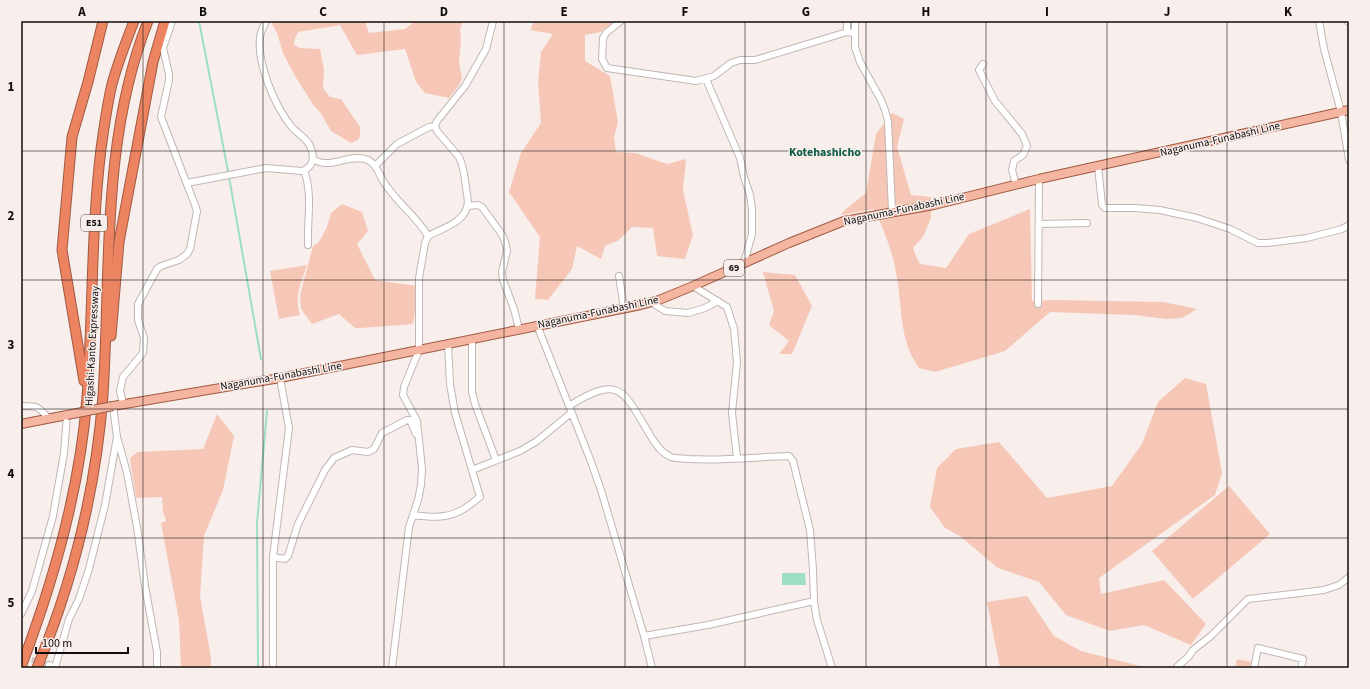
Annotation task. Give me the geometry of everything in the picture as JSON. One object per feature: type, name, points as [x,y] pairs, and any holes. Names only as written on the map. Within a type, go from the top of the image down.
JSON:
[{"type":"highway","points":[[87,398],[62,250],[72,137],[88,82],[103,21]]},
{"type":"highway","name":"Higashi-Kanto Expressway","points":[[21,666],[51,581],[75,489],[87,398],[92,307],[93,244],[98,177],[106,115],[112,83],[122,51],[134,21]]},
{"type":"highway","name":"Higashi-Kanto Expressway","points":[[37,668],[67,587],[82,530],[96,456],[103,394],[109,244],[113,179],[118,134],[127,87],[135,56],[148,21]]},
{"type":"highway","points":[[103,394],[108,366],[119,242],[152,62],[165,21]]},
{"type":"highway","points":[[21,654],[51,581]]},
{"type":"main road","name":"Naganuma-Funabashi Line","points":[[21,424],[122,403],[280,378],[651,302],[694,286],[789,243],[844,221],[892,211],[934,205],[1039,179],[1345,111]]},
{"type":"street","points":[[122,403],[120,391],[123,378],[143,353],[144,338],[138,320],[138,304],[157,269],[178,260],[187,254],[190,249],[196,211],[187,183],[161,117],[169,80],[163,48],[172,21]]},
{"type":"street","points":[[187,183],[266,168],[304,170],[311,165],[313,160],[310,145],[291,126],[277,104],[270,89],[260,51],[261,31],[266,21]]},
{"type":"street","points":[[392,668],[409,527],[418,500],[421,485],[422,469],[417,421],[403,395],[404,387],[419,350],[419,278],[425,243],[428,236],[456,222],[462,217],[468,206],[462,162],[437,131],[435,126],[437,121],[465,86],[486,49],[493,21]]},
{"type":"street","points":[[621,21],[606,32],[603,38],[602,59],[607,68],[691,81],[706,79],[714,76],[731,63],[740,60],[755,60],[851,33]]},
{"type":"street","points":[[847,21],[860,62],[881,100],[888,121],[892,211]]},
{"type":"street","points":[[851,33],[854,21]]},
{"type":"street","points":[[1319,21],[1324,50],[1345,111],[1349,160]]},
{"type":"street","points":[[983,64],[979,70],[995,101],[1022,134],[1027,146],[1023,155],[1014,161],[1012,170],[1016,185]]},
{"type":"street","points":[[706,79],[740,158],[750,195],[753,221],[752,234],[744,263]]},
{"type":"street","points":[[375,166],[397,144],[428,127],[435,126]]},
{"type":"street","points":[[313,160],[327,164],[346,159],[366,159],[375,166],[389,191],[421,224],[428,236]]},
{"type":"street","points":[[1098,166],[1102,205],[1105,208],[1160,210],[1197,218],[1230,230],[1258,243],[1307,238],[1342,229],[1349,225]]},
{"type":"street","points":[[304,170],[310,202],[308,245]]},
{"type":"street","points":[[1038,304],[1040,224],[1039,179]]},
{"type":"street","points":[[468,206],[482,207],[503,236],[507,251],[503,265],[503,280],[514,309],[519,329]]},
{"type":"street","points":[[1040,224],[1087,222]]},
{"type":"street","points":[[619,276],[624,308]]},
{"type":"street","points":[[694,286],[727,307],[734,329],[737,362],[732,413],[737,458]]},
{"type":"street","points":[[651,302],[665,311],[688,313],[706,308],[718,301]]},
{"type":"street","points":[[537,325],[590,458],[601,490],[652,668]]},
{"type":"street","points":[[472,339],[472,392],[496,460]]},
{"type":"street","points":[[413,515],[432,517],[452,514],[460,511],[480,497],[455,413],[450,384],[448,344]]},
{"type":"street","points":[[273,668],[273,557],[288,428],[280,378]]},
{"type":"street","points":[[569,406],[598,390],[608,388],[617,390],[629,400],[653,441],[663,452],[672,458],[701,460],[789,456],[793,461],[810,530],[814,601],[817,620],[832,668]]},
{"type":"street","points":[[21,406],[33,406],[39,408],[48,419]]},
{"type":"street","points":[[113,406],[117,437],[127,473],[131,496],[157,652],[157,668]]},
{"type":"street","points":[[472,470],[520,451],[537,441],[571,413]]},
{"type":"street","points":[[21,614],[32,591],[53,516],[64,453],[67,415]]},
{"type":"street","points":[[273,557],[285,558],[288,556],[298,524],[325,470],[334,458],[352,450],[368,452],[374,449],[382,433],[407,420],[410,420],[419,442]]},
{"type":"street","points":[[49,666],[55,668],[69,619],[79,599],[89,569],[105,505],[117,437]]},
{"type":"street","points":[[1176,668],[1189,656],[1193,650],[1211,636],[1248,599],[1324,590],[1339,585],[1349,577]]},
{"type":"street","points":[[644,636],[708,625],[814,601]]},
{"type":"street","points":[[1254,668],[1258,648],[1303,659],[1301,668]]},
{"type":"shaded area","points":[[275,21],[365,21],[369,33],[405,29],[415,21],[463,21],[460,29],[461,39],[459,62],[462,78],[459,85],[449,98],[425,93],[416,82],[405,49],[357,55],[340,25],[298,32],[294,45],[300,48],[320,49],[324,70],[323,88],[330,97],[341,99],[360,127],[360,136],[358,140],[351,143],[331,131],[320,112],[314,106],[295,76],[283,53],[277,33],[272,24]]},
{"type":"shaded area","points":[[534,21],[615,21],[601,32],[585,35],[585,61],[610,76],[618,122],[614,137],[616,152],[635,153],[667,164],[686,159],[683,190],[693,235],[685,259],[657,256],[653,228],[632,227],[619,240],[605,246],[601,259],[577,246],[572,269],[548,300],[535,299],[540,237],[509,192],[521,153],[541,123],[538,82],[541,52],[553,34],[530,30]]},
{"type":"shaded area","points":[[892,113],[904,119],[897,147],[911,195],[931,197],[931,218],[923,237],[913,248],[920,264],[946,268],[969,234],[1030,209],[1032,301],[1163,302],[1197,309],[1182,318],[1166,319],[1135,315],[1050,312],[1005,351],[935,372],[919,368],[912,357],[904,334],[893,257],[874,209],[841,215],[866,193],[876,134]]},
{"type":"shaded area","points":[[342,204],[362,212],[368,231],[357,244],[375,280],[416,286],[413,324],[355,328],[339,314],[312,324],[301,309],[300,295],[313,246],[319,242],[327,227],[331,213]]},
{"type":"shaded area","points":[[307,265],[298,296],[298,308],[300,315],[279,319],[270,271]]},
{"type":"shaded area","points":[[763,272],[795,275],[812,306],[792,354],[779,354],[789,341],[769,325],[774,311]]},
{"type":"shaded area","points":[[1185,378],[1206,384],[1222,473],[1215,495],[1099,578],[1101,594],[1164,580],[1206,624],[1191,645],[1144,625],[1110,631],[1066,615],[1039,582],[998,568],[960,536],[945,528],[930,507],[937,468],[956,449],[999,442],[1047,498],[1112,486],[1142,444],[1158,402]]},
{"type":"shaded area","points":[[217,414],[234,436],[223,490],[204,536],[200,596],[211,658],[211,668],[181,668],[179,620],[161,523],[166,521],[163,511],[162,497],[136,498],[130,458],[138,452],[203,449]]},
{"type":"shaded area","points":[[1229,486],[1270,534],[1193,599],[1152,551]]},
{"type":"shaded area","points":[[782,573],[805,573],[806,585],[782,585]]},
{"type":"shaded area","points":[[1027,596],[1054,636],[1081,651],[1148,668],[1000,668],[987,602]]},
{"type":"shaded area","points":[[1237,659],[1251,662],[1250,668],[1235,668]]},
{"type":"waterway","points":[[199,21],[228,171],[261,359]]},
{"type":"waterway","points":[[258,668],[257,523],[267,411]]},
{"type":"tunnel","points":[[23,657],[49,665]]},
{"type":"district","name":"Kotehashicho","points":[[825,152]]}]
